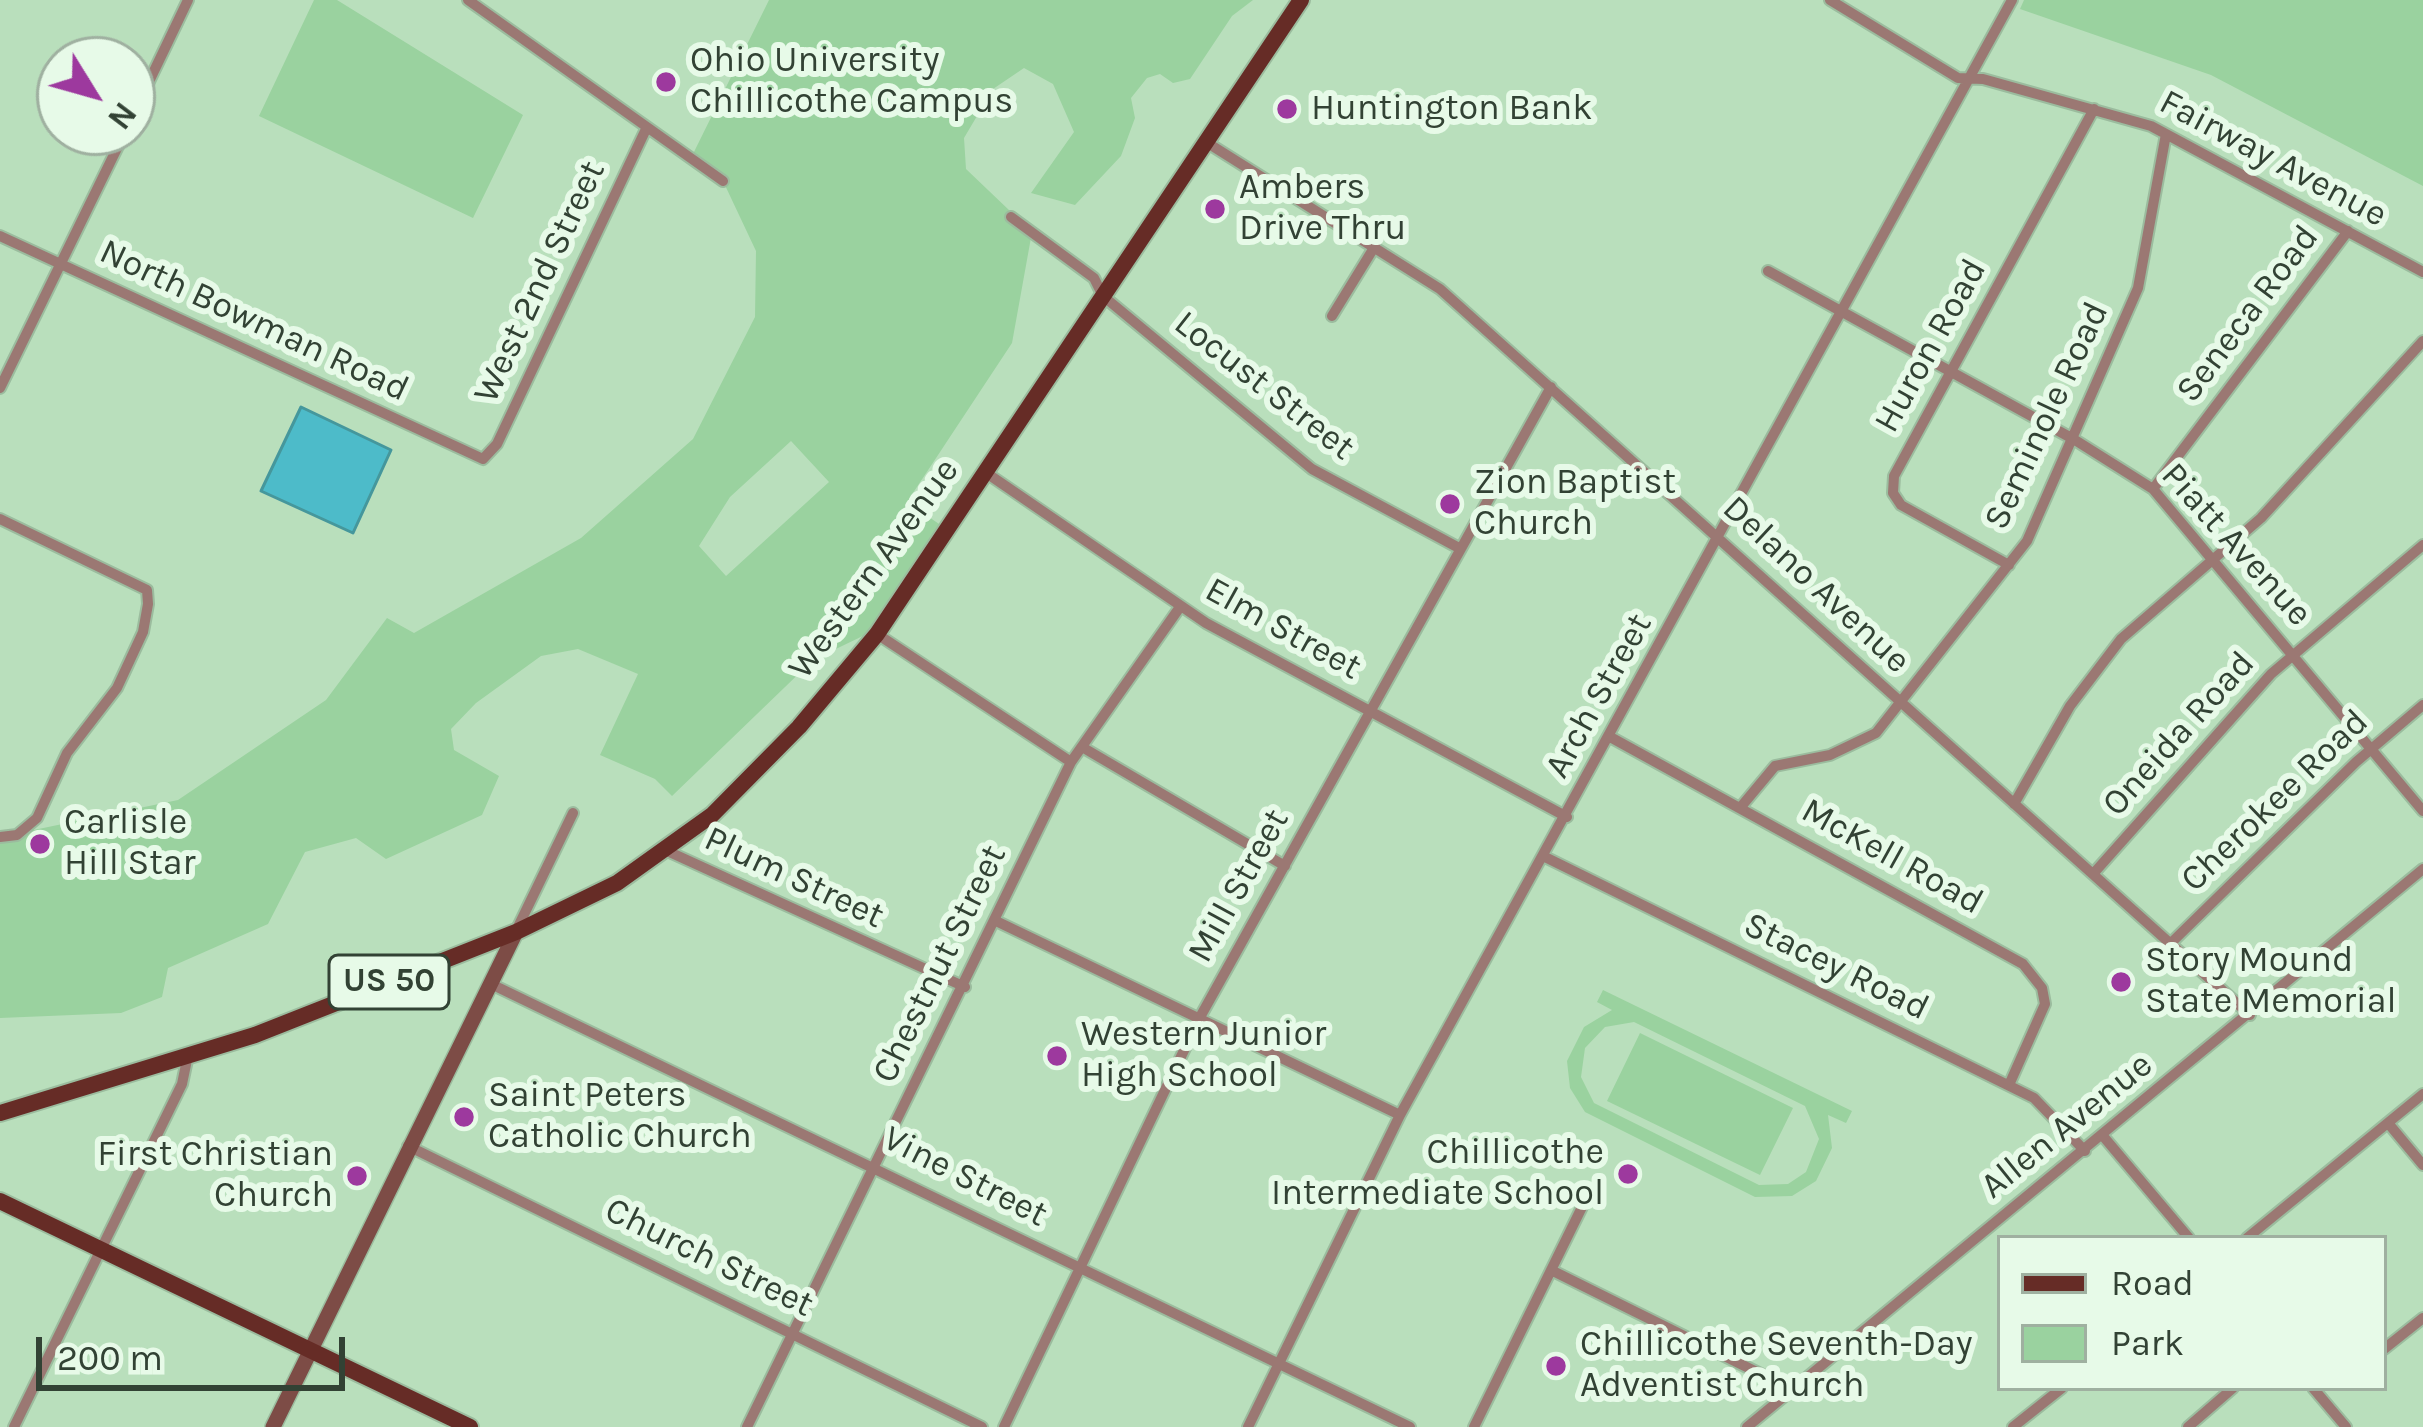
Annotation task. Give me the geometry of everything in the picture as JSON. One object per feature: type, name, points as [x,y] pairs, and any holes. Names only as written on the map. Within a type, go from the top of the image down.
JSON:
[{"type":"main road","name":"Western Avenue","points":[[0,1113],[255,1035],[516,932],[617,883],[712,815],[760,768],[877,634],[1301,0]]},
{"type":"main road","points":[[0,1201],[470,1427]]},
{"type":"street","points":[[156,66],[188,0]]},
{"type":"street","points":[[468,0],[723,181]]},
{"type":"street","name":"Fairway Avenue","points":[[1830,0],[1939,69],[2094,109],[2166,134],[2423,272]]},
{"type":"street","name":"Arch Street","points":[[1248,1427],[1400,1115],[1612,738],[1717,535],[2012,0]]},
{"type":"street","name":"Huron Road","points":[[2009,565],[1901,505],[1893,493],[1894,476],[2094,109]]},
{"type":"street","name":"West 2nd Street","points":[[483,459],[496,444],[647,127]]},
{"type":"street","name":"Seminole Road","points":[[1740,808],[1774,766],[1855,746],[1876,734],[2037,523],[2138,288],[2166,134]]},
{"type":"street","name":"Delano Avenue","points":[[1206,142],[1440,289],[2250,1015]]},
{"type":"street","points":[[0,388],[112,156]]},
{"type":"street","name":"Locust Street","points":[[1011,217],[1094,278],[1102,296],[1312,469],[1459,548]]},
{"type":"street","name":"Seneca Road","points":[[2153,490],[2348,231]]},
{"type":"street","name":"North Bowman Road","points":[[0,236],[483,459]]},
{"type":"street","points":[[1332,316],[1376,246]]},
{"type":"street","name":"Piatt Avenue","points":[[1768,271],[2074,440],[2153,490],[2423,811]]},
{"type":"street","points":[[2014,804],[2094,671],[2143,618],[2261,518],[2423,341]]},
{"type":"street","name":"Mill Street","points":[[1004,1427],[1199,1019],[1551,387]]},
{"type":"street","name":"Elm Street","points":[[985,472],[1180,607],[1567,817]]},
{"type":"street","points":[[0,519],[147,590],[143,632],[112,697],[67,753],[31,826],[0,837]]},
{"type":"street","name":"Oneida Road","points":[[2093,874],[2293,655],[2423,545]]},
{"type":"street","name":"Chestnut Street","points":[[747,1427],[1071,762],[1180,607]]},
{"type":"street","points":[[877,634],[1071,762]]},
{"type":"street","name":"Cherokee Road","points":[[2171,943],[2371,749],[2423,705]]},
{"type":"street","name":"McKell Road","points":[[1612,738],[2035,975],[2045,1004],[2041,1022],[2008,1085]]},
{"type":"street","points":[[1082,747],[1285,866]]},
{"type":"street","points":[[273,1427],[573,813]]},
{"type":"street","name":"Plum Street","points":[[665,850],[965,986]]},
{"type":"street","name":"Stacey Road","points":[[1545,857],[2008,1085],[2051,1112],[2085,1151]]},
{"type":"street","name":"Allen Avenue","points":[[1747,1427],[2423,869]]},
{"type":"street","points":[[996,921],[1400,1115]]},
{"type":"street","name":"Vine Street","points":[[491,984],[873,1164],[1410,1427]]},
{"type":"street","points":[[14,1427],[182,1084],[188,1055]]},
{"type":"street","points":[[2251,1235],[2423,1094]]},
{"type":"street","points":[[2388,1123],[2423,1165]]},
{"type":"street","points":[[2104,1136],[2186,1235]]},
{"type":"street","name":"Church Street","points":[[409,1146],[982,1427]]},
{"type":"street","points":[[1474,1427],[1584,1203]]},
{"type":"street","points":[[1551,1270],[1792,1390]]},
{"type":"street","points":[[2387,1347],[2423,1318]]},
{"type":"street","points":[[2013,1427],[2058,1391]]},
{"type":"street","points":[[2188,1427],[2230,1391]]},
{"type":"street","points":[[2316,1391],[2346,1427]]},
{"type":"street","points":[[2323,1399],[2332,1391]]},
{"type":"green space","points":[[314,0],[337,0],[523,115],[473,218],[259,116]]},
{"type":"green space","points":[[769,0],[1253,0],[1232,16],[1190,79],[1173,83],[1160,74],[1147,78],[1131,98],[1135,118],[1121,156],[1075,205],[1031,193],[1074,132],[1053,84],[1024,68],[993,89],[964,138],[966,169],[1032,232],[1012,343],[907,502],[942,526],[869,633],[813,660],[672,796],[655,779],[600,755],[638,674],[578,649],[541,656],[476,703],[451,729],[454,750],[499,776],[482,815],[386,859],[356,838],[305,852],[268,924],[168,968],[162,997],[121,1013],[0,1018],[0,837],[178,800],[326,700],[387,618],[414,633],[581,538],[693,439],[755,317],[756,251],[723,181],[691,158]],"holes":[[[791,441],[829,482],[726,576],[699,546],[730,497]]]},
{"type":"green space","points":[[2024,0],[2423,0],[2423,186],[2211,75],[2020,9]]},
{"type":"green space","points":[[1603,990],[1852,1111],[1846,1123],[1828,1115],[1832,1148],[1816,1181],[1792,1196],[1755,1197],[1585,1112],[1570,1088],[1567,1061],[1584,1027],[1612,1010],[1597,1002]],"holes":[[[1634,1022],[1805,1106],[1819,1139],[1806,1172],[1788,1184],[1759,1185],[1594,1103],[1581,1077],[1585,1048],[1605,1027]]]},
{"type":"green space","points":[[1640,1033],[1793,1108],[1760,1175],[1607,1101]]},
{"type":"water","points":[[301,407],[391,450],[353,533],[261,491]]},
{"type":"place","name":"Ohio University Chillicothe Campus","points":[[666,82]]},
{"type":"place","name":"Huntington Bank","points":[[1287,109]]},
{"type":"place","name":"Ambers Drive Thru","points":[[1215,209]]},
{"type":"place","name":"Zion Baptist Church","points":[[1450,504]]},
{"type":"place","name":"Carlisle Hill Star","points":[[40,844]]},
{"type":"place","name":"Story Mound State Memorial","points":[[2121,982]]},
{"type":"place","name":"Western Junior High School","points":[[1057,1056]]},
{"type":"place","name":"Saint Peters Catholic Church","points":[[464,1117]]},
{"type":"place","name":"Chillicothe Intermediate School","points":[[1628,1174]]},
{"type":"place","name":"First Christian Church","points":[[357,1176]]},
{"type":"place","name":"Chillicothe Seventh-Day Adventist Church","points":[[1556,1366]]}]
